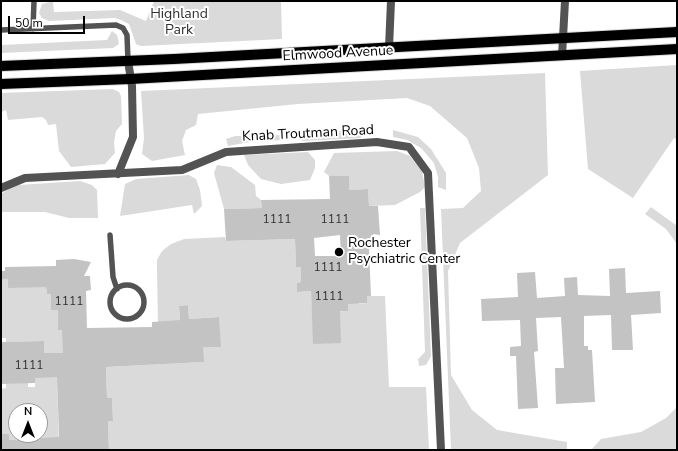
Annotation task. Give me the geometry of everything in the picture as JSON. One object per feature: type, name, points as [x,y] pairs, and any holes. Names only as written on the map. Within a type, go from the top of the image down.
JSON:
[{"type":"main road","name":"Elmwood Avenue","points":[[1,66],[389,48],[677,32]]},
{"type":"main road","name":"Elmwood Avenue","points":[[1,84],[130,79],[677,49]]},
{"type":"street","points":[[389,48],[391,1]]},
{"type":"street","points":[[562,56],[564,1]]},
{"type":"street","points":[[118,174],[133,137],[132,86],[128,61]]},
{"type":"street","name":"Knab Troutman Road","points":[[1,188],[25,178],[182,170],[226,152],[377,142],[409,147],[428,173],[441,450]]},
{"type":"lane","points":[[33,29],[34,1]]},
{"type":"lane","points":[[1,30],[118,25],[123,28],[127,35],[128,61]]},
{"type":"lane","points":[[110,235],[113,277],[116,289],[111,298],[111,304],[115,313],[124,319],[130,319],[140,314],[144,304],[141,293],[132,286],[116,289]]},
{"type":"green space","name":"Highland Park","points":[[154,1],[281,1],[282,39],[141,46],[136,44],[129,24],[115,18],[49,21],[42,18],[39,13],[42,4],[53,2],[54,12],[120,10],[146,21]]},
{"type":"green space","points":[[112,31],[117,35],[119,44],[113,48],[1,53],[1,45],[107,40]]},
{"type":"green space","points":[[677,65],[677,140],[674,138],[633,198],[588,169],[580,71]]},
{"type":"green space","points":[[545,73],[548,175],[460,243],[448,271],[451,375],[472,410],[497,430],[567,442],[567,450],[451,450],[441,209],[463,208],[481,191],[479,168],[467,138],[430,106],[407,98],[298,104],[198,114],[196,125],[186,130],[182,141],[185,155],[152,161],[142,154],[144,138],[141,91]]},
{"type":"green space","points":[[113,89],[119,92],[121,96],[122,124],[116,131],[114,142],[115,153],[105,164],[71,167],[59,151],[56,124],[48,125],[46,120],[42,117],[8,120],[6,110],[1,112],[1,93]]},
{"type":"green space","points":[[365,130],[361,138],[302,141],[301,133]]},
{"type":"green space","points":[[393,130],[418,137],[431,149],[446,173],[446,190],[438,187],[438,177],[434,163],[421,148],[407,140],[393,137]]},
{"type":"green space","points":[[281,135],[281,140],[250,142],[228,146],[226,139],[235,136]]},
{"type":"green space","points":[[397,151],[410,156],[422,171],[425,187],[420,192],[395,205],[369,206],[368,189],[349,190],[349,176],[329,176],[324,172],[334,153]]},
{"type":"green space","points":[[308,152],[315,160],[315,168],[310,180],[281,184],[261,179],[248,165],[244,155]]},
{"type":"green space","points":[[217,165],[231,167],[255,185],[256,196],[261,200],[262,208],[224,209],[214,173]]},
{"type":"green space","points":[[189,175],[196,179],[200,190],[202,206],[194,214],[192,205],[120,216],[125,184],[136,179]]},
{"type":"green space","points":[[80,181],[92,185],[97,190],[98,218],[69,218],[45,212],[2,212],[1,222],[1,194],[10,188],[19,185]]},
{"type":"green space","points":[[651,207],[677,226],[677,244],[666,229],[645,214]]},
{"type":"green space","points":[[420,208],[425,208],[431,356],[426,365],[419,366],[418,359],[425,352]]},
{"type":"green space","points":[[225,237],[226,241],[295,239],[296,267],[301,267],[301,282],[297,283],[297,292],[311,291],[312,312],[348,311],[347,286],[358,285],[359,304],[367,303],[367,296],[385,296],[389,387],[426,387],[429,450],[109,450],[108,421],[113,421],[112,398],[107,398],[106,367],[203,362],[203,347],[220,346],[219,317],[189,319],[188,305],[179,306],[180,320],[158,326],[157,260],[162,251],[171,244],[184,239]]},
{"type":"green space","points":[[1,279],[8,279],[8,287],[46,287],[47,294],[51,294],[51,310],[58,310],[58,330],[62,330],[67,353],[57,359],[56,353],[44,353],[44,341],[6,342],[6,338],[1,338]]},
{"type":"green space","points":[[57,373],[59,449],[48,439],[48,403],[8,403],[8,434],[1,434],[1,389],[6,388],[6,383],[28,383],[28,387],[35,387],[35,378]]},
{"type":"green space","points":[[677,407],[677,450],[591,450],[601,439],[641,432],[666,418]]},
{"type":"building","points":[[329,176],[349,176],[349,190],[368,189],[369,206],[378,206],[380,235],[373,234],[374,249],[369,249],[371,296],[367,296],[367,303],[348,304],[348,311],[340,311],[341,343],[313,344],[311,291],[297,292],[297,283],[301,282],[301,267],[296,267],[295,239],[226,241],[224,209],[262,208],[261,200],[330,199]],"holes":[[[340,235],[341,256],[315,256],[314,238]]]},
{"type":"building","points":[[74,259],[91,262],[84,276],[90,276],[91,290],[86,291],[87,328],[152,327],[152,322],[180,320],[179,306],[188,305],[189,319],[219,317],[221,347],[203,347],[204,362],[106,367],[107,398],[112,398],[113,421],[108,421],[109,450],[1,450],[1,434],[8,434],[8,443],[48,443],[48,438],[59,437],[57,377],[35,378],[35,383],[1,384],[1,342],[44,341],[44,353],[63,353],[62,330],[58,330],[58,310],[51,310],[51,294],[47,294],[46,287],[8,288],[8,279],[2,279],[1,271],[5,271],[5,267],[56,266],[56,260]]},
{"type":"building","points":[[625,268],[626,293],[660,291],[661,313],[631,315],[633,350],[612,350],[611,315],[584,316],[584,346],[588,346],[588,350],[592,350],[595,402],[556,404],[555,368],[564,368],[561,317],[536,318],[538,351],[534,352],[538,408],[518,409],[516,356],[510,356],[510,347],[521,346],[520,320],[482,321],[481,299],[518,297],[517,273],[535,272],[537,298],[565,296],[564,278],[577,277],[578,295],[610,296],[609,269]]},
{"type":"place","name":"Rochester Psychiatric Center","points":[[339,252]]}]
